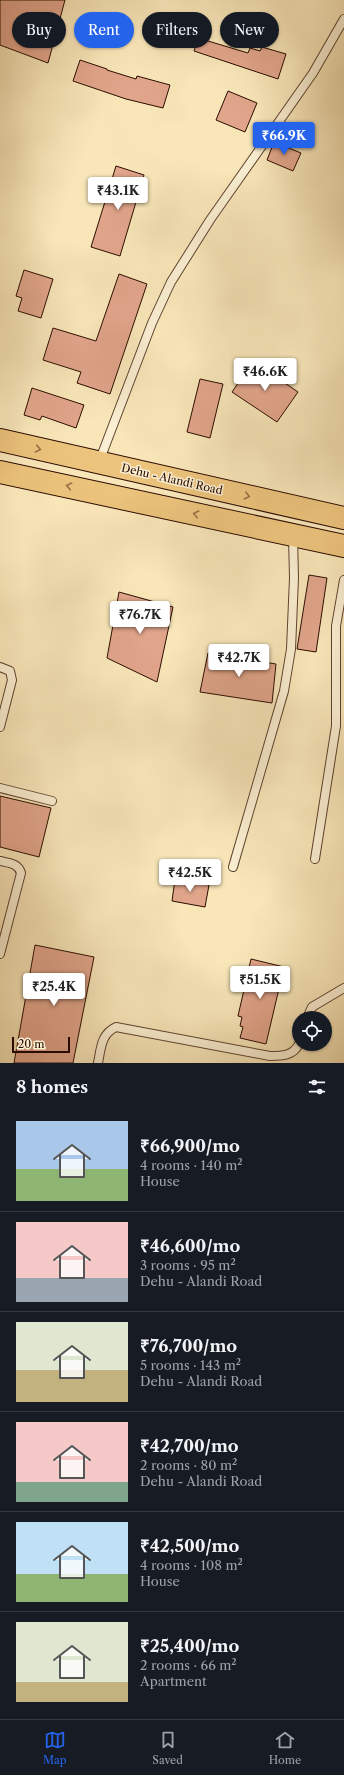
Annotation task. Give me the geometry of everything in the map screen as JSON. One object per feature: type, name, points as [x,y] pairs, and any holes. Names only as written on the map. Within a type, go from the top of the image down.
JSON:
[{"type":"main road","name":"Dehu - Alandi Road","points":[[0,440],[344,518]]},
{"type":"main road","points":[[0,472],[344,546]]},
{"type":"lane","points":[[99,462],[152,323],[171,282],[210,220],[313,73],[344,19]]},
{"type":"lane","points":[[233,867],[284,691],[291,649],[294,578],[293,534]]},
{"type":"lane","points":[[315,859],[336,726],[336,626],[344,580]]},
{"type":"lane","points":[[0,667],[10,671],[12,680],[0,727]]},
{"type":"lane","points":[[0,788],[52,801]]},
{"type":"lane","points":[[0,860],[14,864],[20,868],[21,873],[0,954]]},
{"type":"lane","points":[[310,1011],[312,1007],[344,988]]},
{"type":"lane","points":[[98,1063],[103,1038],[108,1031],[116,1027],[270,1056],[282,1056],[291,1054],[293,1051]]},
{"type":"building","points":[[0,0],[65,0],[62,12],[12,12],[12,48],[52,48],[48,63],[0,45]]},
{"type":"building","points":[[212,42],[220,45],[220,48],[231,48],[248,53],[250,48],[260,51],[262,48],[265,48],[286,54],[278,79],[194,51],[195,48],[212,48]]},
{"type":"building","points":[[80,60],[136,79],[137,76],[170,85],[163,108],[126,99],[73,81]]},
{"type":"building","points":[[228,91],[257,103],[245,132],[216,120]]},
{"type":"building","points":[[274,142],[301,153],[293,171],[267,160]]},
{"type":"building","points":[[116,166],[144,175],[120,256],[91,247]]},
{"type":"building","points":[[24,270],[53,279],[41,318],[18,311],[22,298],[16,296]]},
{"type":"building","points":[[119,274],[147,284],[110,394],[77,383],[81,372],[43,360],[53,328],[96,341]]},
{"type":"building","points":[[253,361],[298,392],[277,422],[232,392]]},
{"type":"building","points":[[200,379],[223,384],[210,438],[187,432]]},
{"type":"building","points":[[32,388],[84,405],[76,428],[42,416],[40,420],[24,415]]},
{"type":"building","points":[[309,575],[327,578],[316,652],[297,649]]},
{"type":"building","points":[[119,592],[173,607],[157,682],[107,658]]},
{"type":"building","points":[[208,653],[276,664],[272,703],[200,692]]},
{"type":"building","points":[[0,796],[51,808],[39,857],[0,847]]},
{"type":"building","points":[[175,879],[209,885],[205,907],[172,901]]},
{"type":"building","points":[[35,945],[94,957],[73,1063],[14,1063]]},
{"type":"building","points":[[251,959],[284,967],[266,1044],[240,1038],[243,1027],[240,1026],[242,1017],[238,1016]]}]
